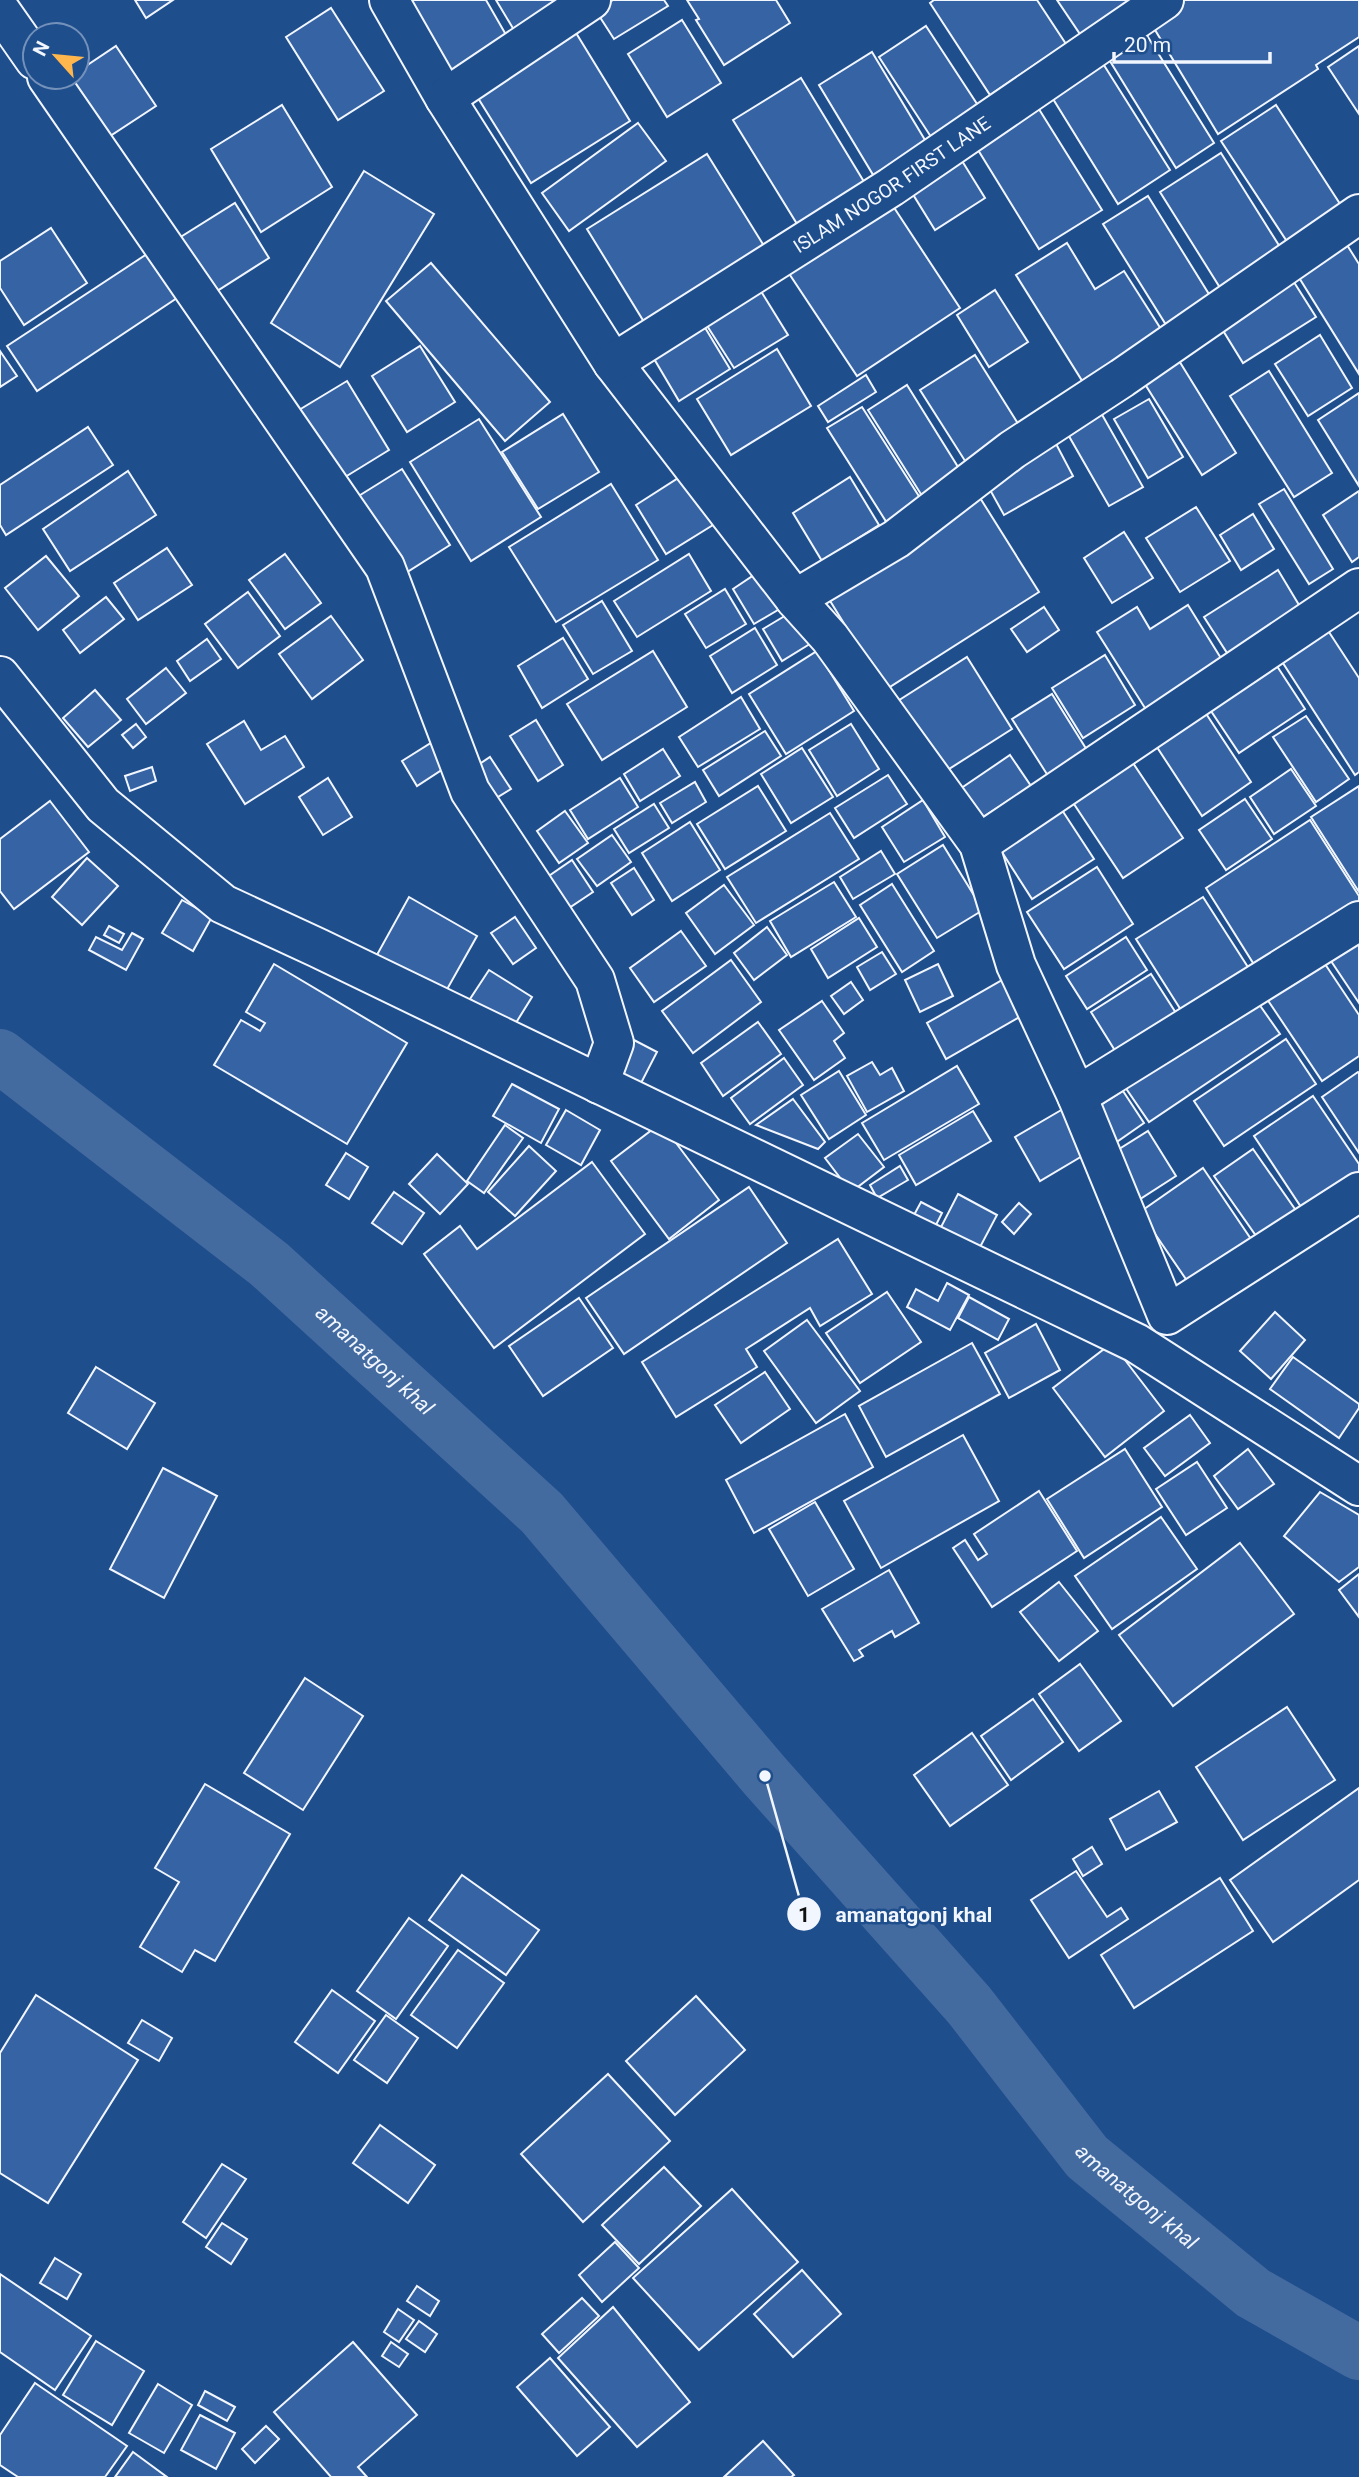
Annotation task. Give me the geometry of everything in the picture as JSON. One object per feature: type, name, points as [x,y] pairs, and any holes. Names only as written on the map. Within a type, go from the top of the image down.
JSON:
[{"type":"street","points":[[389,0],[445,98],[614,363],[795,599],[830,638],[979,844],[1016,965],[1077,1096],[1167,1315]]},
{"type":"street","points":[[445,98],[591,0]]},
{"type":"street","name":"ISLAM NOGOR FIRST LANE","points":[[614,363],[891,187],[1164,0]]},
{"type":"street","points":[[0,10],[21,40]]},
{"type":"street","points":[[57,91],[384,567],[470,791],[595,980],[614,1043],[599,1084]]},
{"type":"street","points":[[795,599],[896,539],[1012,450],[1122,378],[1359,214]]},
{"type":"street","points":[[979,844],[1359,588]]},
{"type":"street","points":[[0,676],[103,805],[223,904],[1136,1343],[1359,1486]]},
{"type":"street","points":[[1077,1096],[1359,921]]},
{"type":"street","points":[[1136,1343],[1167,1315],[1359,1192]]},
{"type":"building","points":[[135,0],[173,0],[146,18]]},
{"type":"building","points":[[404,0],[486,0],[513,47],[453,82]]},
{"type":"building","points":[[496,0],[564,0],[514,30]]},
{"type":"building","points":[[613,0],[664,0],[668,6],[614,39],[596,11]]},
{"type":"building","points":[[687,0],[776,0],[790,23],[724,65]]},
{"type":"building","points":[[934,0],[1037,0],[1066,44],[990,95],[930,3]]},
{"type":"building","points":[[1057,0],[1145,0],[1084,40]]},
{"type":"building","points":[[1180,0],[1359,0],[1359,37],[1316,65],[1318,69],[1218,134],[1149,20]]},
{"type":"building","points":[[331,8],[384,91],[338,120],[286,37]]},
{"type":"building","points":[[682,20],[721,83],[667,117],[628,54]]},
{"type":"building","points":[[926,26],[981,110],[933,140],[879,57]]},
{"type":"building","points":[[573,28],[630,121],[531,183],[473,90]]},
{"type":"building","points":[[1143,29],[1214,143],[1176,168],[1105,53]]},
{"type":"building","points":[[116,46],[156,106],[104,140],[78,91],[91,91],[91,63]]},
{"type":"building","points":[[1359,46],[1359,114],[1328,67]]},
{"type":"building","points":[[872,52],[928,145],[875,178],[819,85]]},
{"type":"building","points":[[1102,62],[1170,170],[1118,204],[1050,94]]},
{"type":"building","points":[[801,78],[869,190],[802,232],[733,120]]},
{"type":"building","points":[[282,105],[332,187],[261,232],[211,149]]},
{"type":"building","points":[[1276,105],[1342,207],[1288,243],[1221,141]]},
{"type":"building","points":[[1037,106],[1102,210],[1039,249],[975,145]]},
{"type":"building","points":[[638,123],[666,161],[569,231],[542,193]]},
{"type":"building","points":[[1221,153],[1285,255],[1224,294],[1160,192]]},
{"type":"building","points":[[707,154],[769,254],[649,330],[587,229]]},
{"type":"building","points":[[959,156],[985,198],[935,230],[909,188]]},
{"type":"building","points":[[364,171],[434,214],[340,367],[271,323]]},
{"type":"building","points":[[1148,196],[1212,299],[1168,328],[1103,224]]},
{"type":"building","points":[[235,203],[269,258],[206,298],[171,243]]},
{"type":"building","points":[[891,203],[960,308],[857,376],[788,272]]},
{"type":"building","points":[[51,228],[87,283],[24,325],[0,288],[0,261]]},
{"type":"building","points":[[1067,243],[1095,289],[1124,271],[1166,337],[1086,387],[1016,275]]},
{"type":"building","points":[[1347,245],[1359,264],[1359,374],[1298,276]]},
{"type":"building","points":[[147,254],[177,298],[37,391],[7,346]]},
{"type":"building","points":[[431,263],[550,402],[505,441],[386,301]]},
{"type":"building","points":[[1292,279],[1316,317],[1243,363],[1219,324]]},
{"type":"building","points":[[759,288],[788,335],[734,368],[704,321]]},
{"type":"building","points":[[995,290],[1028,342],[989,367],[957,315]]},
{"type":"building","points":[[701,321],[730,369],[679,401],[650,352]]},
{"type":"building","points":[[1320,335],[1352,388],[1308,416],[1275,364]]},
{"type":"building","points":[[420,346],[455,402],[407,432],[372,376]]},
{"type":"building","points":[[777,349],[811,406],[731,455],[697,399]]},
{"type":"building","points":[[0,351],[17,376],[0,387]]},
{"type":"building","points":[[1173,351],[1236,453],[1202,475],[1138,373]]},
{"type":"building","points":[[975,355],[1022,430],[967,464],[920,390]]},
{"type":"building","points":[[1269,371],[1332,473],[1294,497],[1230,396]]},
{"type":"building","points":[[866,375],[876,392],[828,422],[818,406]]},
{"type":"building","points":[[347,381],[389,450],[337,482],[294,413]]},
{"type":"building","points":[[907,385],[963,475],[924,499],[868,410]]},
{"type":"building","points":[[1359,393],[1359,486],[1318,420]]},
{"type":"building","points":[[1149,399],[1183,457],[1148,478],[1114,419]]},
{"type":"building","points":[[1096,404],[1143,487],[1109,506],[1062,424]]},
{"type":"building","points":[[862,407],[922,501],[887,523],[827,428]]},
{"type":"building","points":[[563,414],[599,472],[538,509],[502,452]]},
{"type":"building","points":[[479,419],[541,517],[471,561],[410,462]]},
{"type":"building","points":[[88,427],[113,465],[6,535],[0,525],[0,485]]},
{"type":"building","points":[[1054,440],[1073,476],[1004,515],[984,479]]},
{"type":"building","points":[[402,469],[450,545],[404,574],[357,497]]},
{"type":"building","points":[[128,471],[156,515],[70,571],[43,529]]},
{"type":"building","points":[[683,475],[713,525],[666,554],[636,505]]},
{"type":"building","points":[[850,477],[879,525],[822,561],[793,513]]},
{"type":"building","points":[[611,484],[658,560],[556,622],[509,547]]},
{"type":"building","points":[[1284,489],[1333,569],[1309,584],[1259,504]]},
{"type":"building","points":[[1359,491],[1359,557],[1352,562],[1323,515]]},
{"type":"building","points":[[977,493],[1039,592],[885,690],[824,591]]},
{"type":"building","points":[[1196,507],[1230,561],[1180,592],[1146,538]]},
{"type":"building","points":[[1253,514],[1274,549],[1241,570],[1220,535]]},
{"type":"building","points":[[1124,532],[1153,578],[1112,603],[1084,558]]},
{"type":"building","points":[[167,548],[192,585],[138,620],[114,583]]},
{"type":"building","points":[[285,554],[321,603],[285,629],[249,580]]},
{"type":"building","points":[[689,554],[711,591],[637,637],[614,601]]},
{"type":"building","points":[[46,556],[79,596],[38,630],[5,588]]},
{"type":"building","points":[[1278,570],[1302,610],[1229,656],[1204,617]]},
{"type":"building","points":[[760,571],[783,607],[754,624],[733,589]]},
{"type":"building","points":[[725,589],[746,624],[706,648],[685,614]]},
{"type":"building","points":[[248,592],[280,636],[238,668],[205,624]]},
{"type":"building","points":[[106,597],[124,619],[80,653],[63,630]]},
{"type":"building","points":[[602,601],[632,651],[593,674],[563,625]]},
{"type":"building","points":[[1188,605],[1227,668],[1150,716],[1097,632],[1137,607],[1150,629]]},
{"type":"building","points":[[1044,607],[1059,630],[1027,652],[1011,629]]},
{"type":"building","points":[[793,611],[813,642],[782,661],[763,629]]},
{"type":"building","points":[[331,616],[363,660],[312,699],[279,654]]},
{"type":"building","points":[[755,628],[777,665],[732,693],[710,656]]},
{"type":"building","points":[[1327,629],[1359,678],[1359,772],[1355,775],[1281,660]]},
{"type":"building","points":[[563,638],[588,679],[542,708],[518,666]]},
{"type":"building","points":[[207,639],[221,659],[190,681],[177,661]]},
{"type":"building","points":[[653,651],[687,707],[602,760],[567,704]]},
{"type":"building","points":[[817,651],[854,711],[786,754],[749,694]]},
{"type":"building","points":[[1105,655],[1135,705],[1083,738],[1052,688]]},
{"type":"building","points":[[967,657],[1012,729],[938,776],[893,704]]},
{"type":"building","points":[[1273,660],[1305,709],[1239,753],[1207,705]]},
{"type":"building","points":[[166,668],[186,693],[146,724],[127,699]]},
{"type":"building","points":[[95,690],[121,720],[88,747],[63,718]]},
{"type":"building","points":[[1052,694],[1090,755],[1050,779],[1012,719]]},
{"type":"building","points":[[741,697],[760,729],[698,767],[679,737]]},
{"type":"building","points":[[1201,706],[1251,782],[1202,816],[1151,738]]},
{"type":"building","points":[[1306,716],[1349,779],[1316,802],[1273,737]]},
{"type":"building","points":[[536,720],[563,765],[538,781],[510,736]]},
{"type":"building","points":[[244,721],[261,750],[285,736],[304,767],[245,804],[207,744]]},
{"type":"building","points":[[136,724],[146,737],[133,748],[122,735]]},
{"type":"building","points":[[851,724],[879,769],[837,796],[809,750]]},
{"type":"building","points":[[765,731],[781,756],[719,796],[703,770]]},
{"type":"building","points":[[442,736],[457,760],[417,786],[402,761]]},
{"type":"building","points":[[802,748],[833,797],[791,823],[761,774]]},
{"type":"building","points":[[663,749],[680,776],[640,801],[624,774]]},
{"type":"building","points":[[1127,754],[1183,838],[1123,878],[1068,795]]},
{"type":"building","points":[[1010,755],[1031,786],[977,821],[957,791]]},
{"type":"building","points":[[490,757],[511,789],[488,803],[469,771]]},
{"type":"building","points":[[152,767],[156,781],[130,791],[125,776]]},
{"type":"building","points":[[1291,769],[1316,806],[1274,834],[1250,797]]},
{"type":"building","points":[[888,775],[907,804],[854,838],[835,808]]},
{"type":"building","points":[[328,778],[352,817],[323,835],[299,797]]},
{"type":"building","points":[[620,778],[638,807],[588,839],[570,810]]},
{"type":"building","points":[[695,782],[706,802],[672,823],[660,803]]},
{"type":"building","points":[[758,786],[786,831],[725,869],[697,824]]},
{"type":"building","points":[[1359,786],[1359,892],[1311,817]]},
{"type":"building","points":[[1245,799],[1272,839],[1226,870],[1199,830]]},
{"type":"building","points":[[923,800],[945,837],[904,862],[882,827]]},
{"type":"building","points":[[50,801],[89,852],[14,909],[0,891],[0,839]]},
{"type":"building","points":[[654,804],[669,828],[629,853],[614,829]]},
{"type":"building","points":[[1060,807],[1094,859],[1032,899],[998,846]]},
{"type":"building","points":[[565,811],[588,843],[559,863],[537,831]]},
{"type":"building","points":[[830,813],[859,859],[756,923],[727,877]]},
{"type":"building","points":[[1310,820],[1359,896],[1359,910],[1260,974],[1206,888]]},
{"type":"building","points":[[690,822],[720,870],[672,901],[642,853]]},
{"type":"building","points":[[612,835],[631,862],[597,886],[577,859]]},
{"type":"building","points":[[943,845],[983,910],[937,938],[897,874]]},
{"type":"building","points":[[881,851],[895,874],[853,899],[840,877]]},
{"type":"building","points":[[87,858],[118,886],[82,925],[52,897]]},
{"type":"building","points":[[572,860],[593,892],[563,912],[543,880]]},
{"type":"building","points":[[1097,867],[1133,924],[1064,969],[1027,912]]},
{"type":"building","points":[[634,868],[654,900],[632,915],[611,883]]},
{"type":"building","points":[[834,882],[856,917],[791,957],[770,921]]},
{"type":"building","points":[[892,884],[934,951],[902,972],[860,905]]},
{"type":"building","points":[[724,885],[754,925],[715,954],[686,913]]},
{"type":"building","points":[[409,897],[477,936],[441,1000],[373,962]]},
{"type":"building","points":[[1203,897],[1253,975],[1186,1018],[1136,939]]},
{"type":"building","points":[[182,900],[212,917],[193,951],[162,933]]},
{"type":"building","points":[[515,917],[536,948],[513,964],[491,933]]},
{"type":"building","points":[[859,918],[877,947],[828,978],[811,949]]},
{"type":"building","points":[[109,926],[124,934],[119,943],[104,935]]},
{"type":"building","points":[[767,927],[787,955],[754,980],[734,953]]},
{"type":"building","points":[[681,931],[706,966],[654,1002],[630,968]]},
{"type":"building","points":[[132,933],[143,939],[126,970],[89,950],[96,937],[122,950]]},
{"type":"building","points":[[1126,937],[1147,970],[1087,1009],[1066,976]]},
{"type":"building","points":[[1359,938],[1359,1003],[1329,958]]},
{"type":"building","points":[[882,952],[896,974],[870,990],[857,967]]},
{"type":"building","points":[[731,960],[761,1002],[693,1053],[662,1011]]},
{"type":"building","points":[[1323,961],[1359,1015],[1359,1056],[1322,1081],[1267,999]]},
{"type":"building","points":[[274,964],[407,1043],[347,1144],[214,1065],[241,1020],[260,1031],[265,1023],[246,1012]]},
{"type":"building","points":[[938,964],[953,996],[920,1012],[905,980]]},
{"type":"building","points":[[489,970],[532,997],[514,1026],[470,999]]},
{"type":"building","points":[[1151,974],[1185,1027],[1124,1065],[1091,1012]]},
{"type":"building","points":[[1004,979],[1023,1015],[946,1059],[927,1023]]},
{"type":"building","points":[[851,982],[863,1000],[844,1014],[831,996]]},
{"type":"building","points":[[1254,997],[1280,1034],[1149,1122],[1123,1084]]},
{"type":"building","points":[[822,1001],[844,1033],[834,1041],[845,1058],[814,1080],[779,1030]]},
{"type":"building","points":[[758,1022],[781,1054],[723,1096],[701,1063]]},
{"type":"building","points":[[632,1039],[657,1052],[639,1087],[614,1075]]},
{"type":"building","points":[[1286,1039],[1316,1084],[1224,1146],[1194,1101]]},
{"type":"building","points":[[784,1058],[803,1085],[750,1124],[731,1098]]},
{"type":"building","points":[[872,1062],[880,1075],[892,1068],[904,1091],[867,1112],[847,1076]]},
{"type":"building","points":[[957,1066],[979,1104],[884,1160],[862,1123]]},
{"type":"building","points":[[839,1071],[866,1115],[829,1139],[801,1095]]},
{"type":"building","points":[[1359,1073],[1359,1153],[1322,1097]]},
{"type":"building","points":[[512,1084],[559,1109],[541,1143],[493,1116]]},
{"type":"building","points":[[1123,1091],[1144,1123],[1108,1148],[1085,1115]]},
{"type":"building","points":[[1313,1096],[1359,1164],[1359,1172],[1303,1210],[1254,1136]]},
{"type":"building","points":[[793,1099],[825,1142],[818,1149],[756,1125]]},
{"type":"building","points":[[1063,1109],[1089,1152],[1040,1181],[1015,1137]]},
{"type":"building","points":[[566,1110],[600,1130],[581,1165],[546,1145]]},
{"type":"building","points":[[973,1111],[991,1141],[916,1185],[899,1155]]},
{"type":"building","points":[[661,1123],[719,1200],[669,1239],[611,1161]]},
{"type":"building","points":[[505,1125],[523,1138],[484,1193],[467,1181]]},
{"type":"building","points":[[1148,1131],[1176,1176],[1137,1201],[1108,1156]]},
{"type":"building","points":[[858,1134],[884,1167],[851,1192],[825,1158]]},
{"type":"building","points":[[529,1146],[556,1171],[515,1216],[488,1192]]},
{"type":"building","points":[[1253,1149],[1304,1222],[1266,1250],[1214,1176]]},
{"type":"building","points":[[346,1153],[368,1167],[349,1199],[326,1185]]},
{"type":"building","points":[[437,1154],[468,1184],[440,1214],[409,1184]]},
{"type":"building","points":[[592,1162],[645,1234],[494,1348],[424,1254],[460,1226],[477,1249]]},
{"type":"building","points":[[900,1166],[908,1180],[877,1198],[870,1185]]},
{"type":"building","points":[[1203,1168],[1255,1245],[1192,1288],[1140,1212]]},
{"type":"building","points":[[749,1187],[787,1243],[624,1354],[586,1298]]},
{"type":"building","points":[[394,1192],[424,1213],[402,1244],[372,1223]]},
{"type":"building","points":[[958,1194],[997,1215],[979,1249],[940,1229]]},
{"type":"building","points":[[921,1202],[942,1213],[936,1225],[914,1215]]},
{"type":"building","points":[[1019,1203],[1031,1214],[1014,1234],[1002,1222]]},
{"type":"building","points":[[838,1239],[872,1294],[820,1326],[810,1308],[746,1349],[757,1367],[676,1417],[642,1362]]},
{"type":"building","points":[[947,1283],[969,1295],[950,1330],[907,1307],[916,1289],[938,1301]]},
{"type":"building","points":[[887,1292],[921,1342],[860,1383],[826,1333]]},
{"type":"building","points":[[969,1297],[1009,1319],[998,1340],[958,1318]]},
{"type":"building","points":[[579,1298],[613,1348],[543,1396],[509,1346]]},
{"type":"building","points":[[1275,1312],[1305,1340],[1271,1379],[1240,1351]]},
{"type":"building","points":[[807,1320],[860,1391],[816,1423],[764,1351]]},
{"type":"building","points":[[1036,1324],[1060,1370],[1009,1398],[985,1353]]},
{"type":"building","points":[[972,1343],[1000,1394],[886,1457],[859,1406]]},
{"type":"building","points":[[1112,1343],[1164,1411],[1105,1457],[1053,1388]]},
{"type":"building","points":[[1293,1357],[1359,1404],[1339,1438],[1270,1389]]},
{"type":"building","points":[[96,1367],[155,1403],[127,1449],[68,1413]]},
{"type":"building","points":[[765,1372],[790,1409],[741,1443],[715,1405]]},
{"type":"building","points":[[845,1414],[873,1467],[754,1533],[726,1480]]},
{"type":"building","points":[[1190,1415],[1210,1443],[1165,1476],[1144,1448]]},
{"type":"building","points":[[963,1435],[999,1501],[881,1568],[844,1501]]},
{"type":"building","points":[[1125,1449],[1162,1507],[1084,1558],[1047,1499]]},
{"type":"building","points":[[1248,1449],[1274,1484],[1238,1509],[1214,1476]]},
{"type":"building","points":[[1197,1462],[1227,1508],[1186,1535],[1156,1489]]},
{"type":"building","points":[[163,1468],[217,1496],[164,1598],[110,1569]]},
{"type":"building","points":[[1039,1491],[1077,1551],[992,1607],[953,1548],[965,1540],[978,1560],[987,1554],[974,1534]]},
{"type":"building","points":[[1320,1492],[1359,1515],[1359,1567],[1339,1582],[1284,1536]]},
{"type":"building","points":[[815,1502],[854,1569],[808,1596],[769,1529]]},
{"type":"building","points":[[1161,1517],[1197,1569],[1112,1629],[1075,1576]]},
{"type":"building","points":[[1240,1543],[1294,1614],[1173,1706],[1119,1635]]},
{"type":"building","points":[[889,1570],[919,1623],[895,1637],[892,1631],[859,1650],[863,1656],[854,1661],[822,1609]]},
{"type":"building","points":[[1359,1574],[1359,1617],[1339,1590]]},
{"type":"building","points":[[1059,1582],[1098,1631],[1059,1661],[1020,1612]]},
{"type":"building","points":[[1080,1664],[1121,1721],[1079,1751],[1039,1694]]},
{"type":"building","points":[[305,1678],[363,1716],[303,1810],[244,1773]]},
{"type":"building","points":[[1033,1699],[1063,1742],[1011,1780],[981,1736]]},
{"type":"building","points":[[1287,1707],[1335,1780],[1243,1840],[1196,1767]]},
{"type":"building","points":[[972,1733],[1008,1785],[950,1826],[914,1775]]},
{"type":"building","points":[[205,1784],[290,1834],[215,1961],[195,1950],[182,1972],[140,1947],[179,1882],[155,1868]]},
{"type":"building","points":[[1359,1788],[1359,1880],[1273,1942],[1230,1880]]},
{"type":"building","points":[[1159,1791],[1177,1822],[1126,1850],[1110,1819]]},
{"type":"building","points":[[1092,1847],[1102,1864],[1083,1876],[1073,1859]]},
{"type":"building","points":[[1076,1871],[1107,1917],[1121,1908],[1128,1919],[1069,1958],[1031,1900]]},
{"type":"building","points":[[462,1875],[539,1930],[506,1975],[429,1920]]},
{"type":"building","points":[[1220,1878],[1253,1931],[1134,2008],[1101,1955]]},
{"type":"building","points":[[409,1918],[448,1946],[396,2019],[357,1991]]},
{"type":"building","points":[[458,1950],[504,1983],[457,2048],[411,2015]]},
{"type":"building","points":[[332,1990],[375,2021],[338,2073],[295,2042]]},
{"type":"building","points":[[36,1995],[138,2060],[48,2203],[0,2173],[0,2053]]},
{"type":"building","points":[[696,1996],[745,2050],[675,2115],[626,2061]]},
{"type":"building","points":[[386,2015],[418,2038],[387,2083],[354,2060]]},
{"type":"building","points":[[142,2020],[172,2038],[159,2061],[128,2043]]},
{"type":"building","points":[[608,2074],[670,2141],[583,2222],[521,2154]]},
{"type":"building","points":[[380,2125],[435,2165],[408,2203],[353,2163]]},
{"type":"building","points":[[222,2164],[246,2179],[206,2238],[183,2222]]},
{"type":"building","points":[[664,2167],[701,2206],[639,2264],[602,2225]]},
{"type":"building","points":[[732,2189],[798,2262],[699,2350],[633,2278]]},
{"type":"building","points":[[222,2223],[247,2239],[231,2264],[206,2247]]},
{"type":"building","points":[[615,2242],[639,2268],[602,2302],[579,2275]]},
{"type":"building","points":[[55,2258],[81,2274],[67,2299],[40,2283]]},
{"type":"building","points":[[802,2270],[841,2314],[793,2357],[754,2314]]},
{"type":"building","points":[[0,2274],[91,2336],[55,2390],[0,2352]]},
{"type":"building","points":[[417,2286],[439,2301],[430,2316],[407,2301]]},
{"type":"building","points":[[582,2298],[599,2316],[559,2353],[542,2334]]},
{"type":"building","points":[[613,2307],[690,2402],[637,2447],[558,2358]]},
{"type":"building","points":[[398,2309],[414,2320],[399,2342],[384,2332]]},
{"type":"building","points":[[419,2321],[437,2334],[425,2352],[406,2339]]},
{"type":"building","points":[[96,2341],[144,2371],[112,2425],[63,2395]]},
{"type":"building","points":[[353,2342],[417,2415],[358,2467],[367,2477],[331,2477],[274,2412]]},
{"type":"building","points":[[391,2342],[408,2354],[399,2367],[382,2356]]},
{"type":"building","points":[[550,2358],[610,2427],[577,2456],[517,2387]]},
{"type":"building","points":[[35,2383],[127,2446],[105,2477],[18,2477],[0,2465],[0,2435]]},
{"type":"building","points":[[158,2384],[192,2405],[164,2453],[129,2433]]},
{"type":"building","points":[[205,2391],[235,2407],[227,2421],[198,2405]]},
{"type":"building","points":[[200,2415],[235,2433],[216,2469],[181,2450]]},
{"type":"building","points":[[266,2426],[279,2439],[255,2463],[242,2449]]},
{"type":"building","points":[[763,2441],[794,2475],[724,2477]]},
{"type":"building","points":[[133,2452],[167,2477],[115,2477]]},
{"type":"waterway","name":"amanatgonj khal","points":[[0,1056],[269,1264],[542,1513],[765,1776],[969,2005],[1087,2157],[1253,2293],[1359,2353]]},
{"type":"place","name":"amanatgonj khal","points":[[765,1776]]}]
